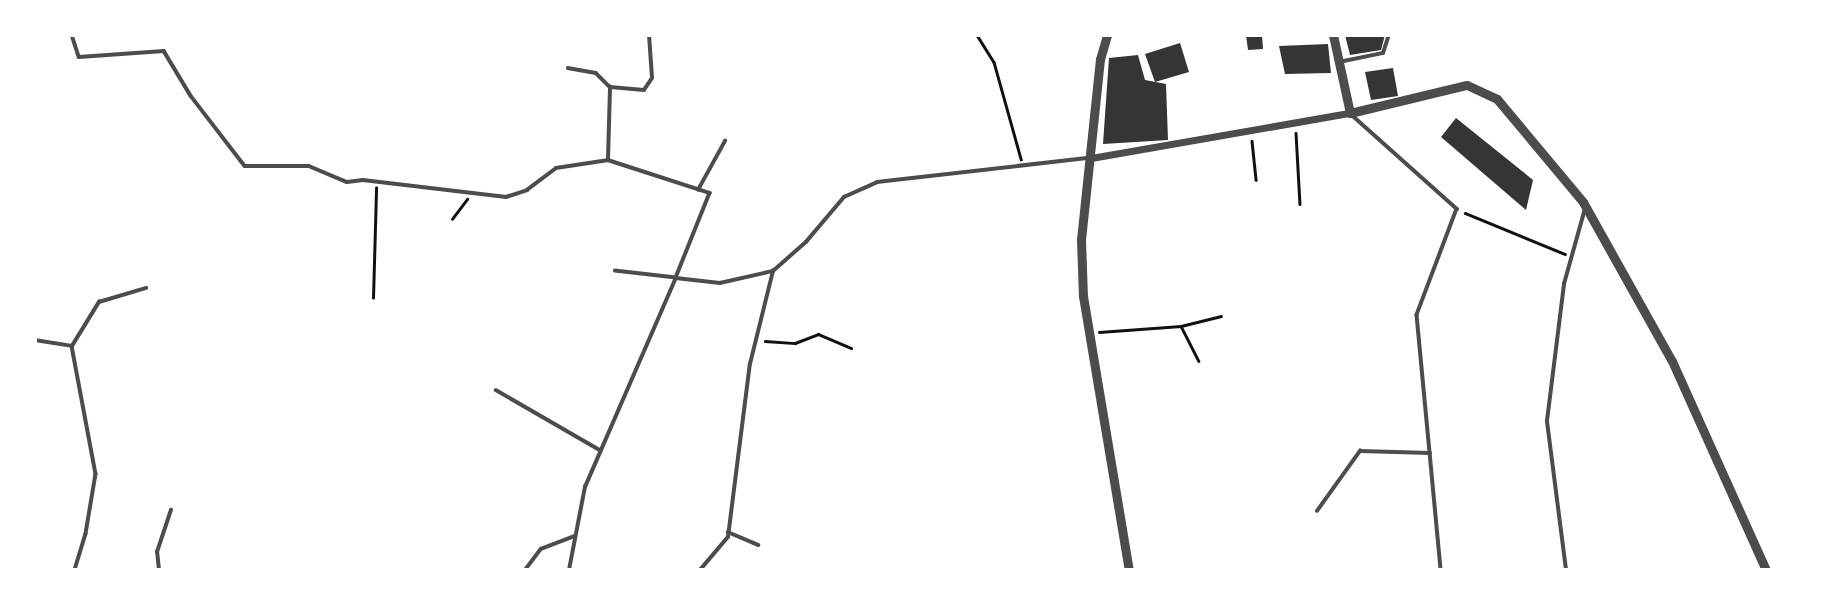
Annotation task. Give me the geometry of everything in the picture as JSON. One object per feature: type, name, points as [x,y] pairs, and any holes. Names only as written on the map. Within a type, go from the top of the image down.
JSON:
[{"type":"street","points":[[1107,35],[1100,60],[1081,240],[1089,332],[1129,570]]},
{"type":"street","points":[[1332,35],[1350,113]]},
{"type":"street","points":[[1091,158],[1296,124],[1467,85],[1497,99],[1586,207],[1672,361],[1766,570]]},
{"type":"lane","points":[[72,35],[79,57],[164,51],[191,96],[245,166],[309,166],[347,182],[376,181],[506,197],[527,190],[556,168],[608,160],[710,193],[585,487],[569,570]]},
{"type":"lane","points":[[568,68],[596,73],[610,88],[644,90],[652,78],[649,35]]},
{"type":"lane","points":[[1337,62],[1383,53],[1390,35]]},
{"type":"lane","points":[[608,160],[610,88]]},
{"type":"lane","points":[[1350,113],[1457,209],[1417,315],[1441,570]]},
{"type":"lane","points":[[698,190],[725,141]]},
{"type":"lane","points":[[615,271],[720,283],[773,271],[806,242],[844,197],[877,182],[1091,158]]},
{"type":"lane","points":[[1566,570],[1547,421],[1564,284],[1586,207]]},
{"type":"lane","points":[[700,570],[728,537],[726,531],[756,339],[773,271]]},
{"type":"lane","points":[[75,570],[86,534],[96,474],[72,346],[99,302],[146,288]]},
{"type":"lane","points":[[35,340],[72,346]]},
{"type":"lane","points":[[496,390],[601,451]]},
{"type":"lane","points":[[1317,511],[1360,451],[1430,453]]},
{"type":"lane","points":[[159,570],[158,552],[171,510]]},
{"type":"lane","points":[[726,531],[758,545]]},
{"type":"lane","points":[[526,570],[541,549],[575,536]]},
{"type":"path","points":[[977,35],[994,62],[1023,166]]},
{"type":"path","points":[[1296,124],[1300,204]]},
{"type":"path","points":[[1252,132],[1256,180]]},
{"type":"path","points":[[373,299],[376,181]]},
{"type":"path","points":[[452,219],[471,194]]},
{"type":"path","points":[[1457,209],[1572,256]]},
{"type":"path","points":[[1089,332],[1181,326],[1221,316]]},
{"type":"path","points":[[1181,326],[1199,362]]},
{"type":"path","points":[[756,339],[795,343],[818,334],[851,348]]},
{"type":"building","points":[[1246,35],[1262,35],[1263,49],[1248,50]]},
{"type":"building","points":[[1345,35],[1385,35],[1381,50],[1350,55]]},
{"type":"building","points":[[1180,43],[1189,72],[1155,82],[1145,54]]},
{"type":"building","points":[[1328,44],[1331,73],[1285,74],[1279,46]]},
{"type":"building","points":[[1138,55],[1145,80],[1166,84],[1168,140],[1103,144],[1109,58]]},
{"type":"building","points":[[1393,68],[1398,96],[1371,100],[1365,72]]},
{"type":"building","points":[[1456,118],[1533,180],[1526,210],[1441,137]]}]
